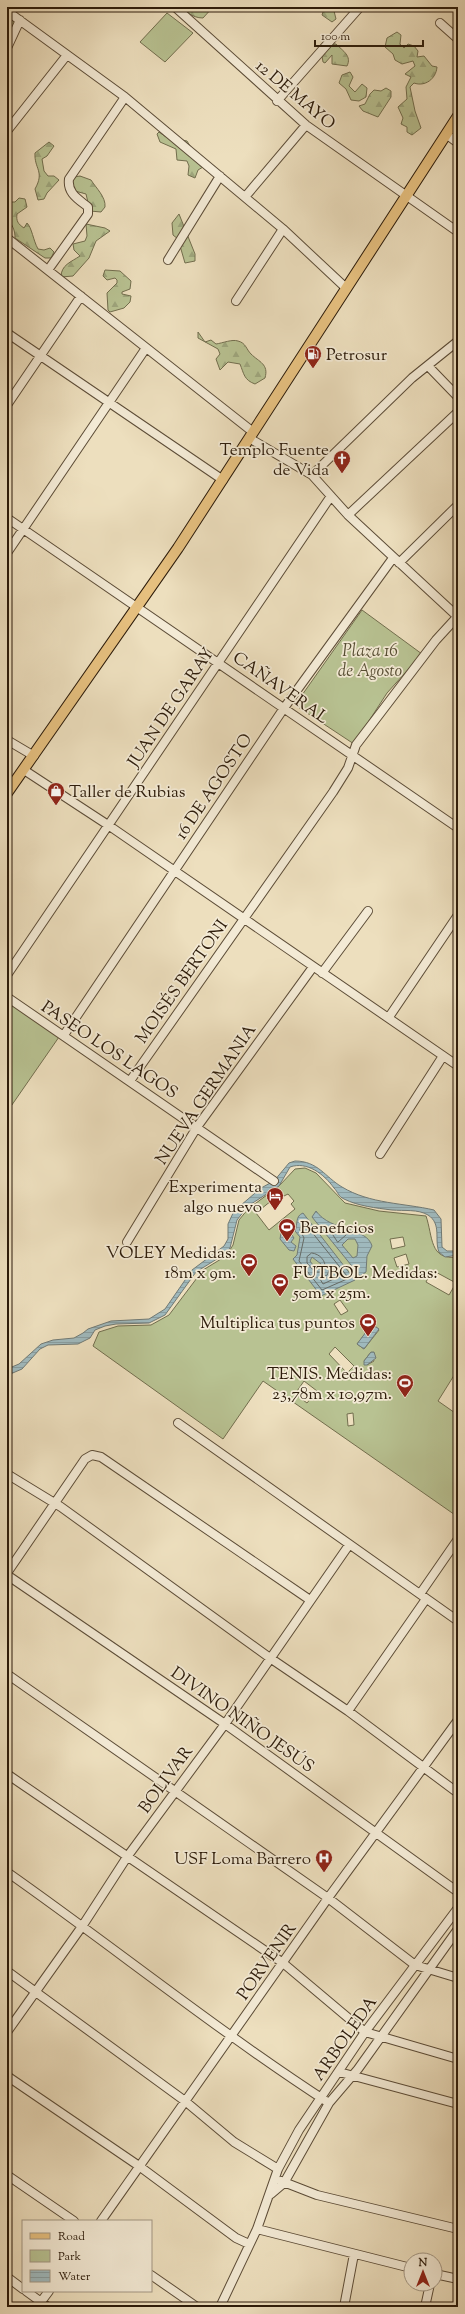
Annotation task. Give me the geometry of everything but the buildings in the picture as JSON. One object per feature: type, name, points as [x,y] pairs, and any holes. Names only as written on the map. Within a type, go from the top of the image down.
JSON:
[{"type":"main road","points":[[7,793],[34,756],[223,480],[458,116]]},
{"type":"street","name":"12 DE MAYO","points":[[175,7],[306,125],[458,232]]},
{"type":"street","points":[[277,100],[360,7]]},
{"type":"street","points":[[7,11],[125,97],[246,197],[283,229],[346,288]]},
{"type":"street","points":[[7,48],[20,20]]},
{"type":"street","points":[[440,23],[458,40]]},
{"type":"street","points":[[7,131],[67,55]]},
{"type":"street","points":[[48,270],[88,214],[88,208],[70,192],[68,186],[69,179],[125,97]]},
{"type":"street","points":[[246,197],[306,125]]},
{"type":"street","points":[[446,134],[458,144]]},
{"type":"street","points":[[168,260],[220,176]]},
{"type":"street","points":[[236,301],[283,229]]},
{"type":"street","points":[[7,238],[146,348],[251,435],[312,475],[348,515],[458,617]]},
{"type":"street","points":[[7,405],[81,296]]},
{"type":"street","points":[[7,333],[223,480]]},
{"type":"street","points":[[312,475],[412,378],[458,341]]},
{"type":"street","points":[[7,554],[108,402],[146,348]]},
{"type":"street","points":[[428,366],[458,398]]},
{"type":"street","points":[[348,515],[458,412]]},
{"type":"street","name":"JUAN DE GARAY","points":[[7,975],[331,496]]},
{"type":"street","name":"16 DE AGOSTO","points":[[64,1035],[284,708],[396,560],[458,505]]},
{"type":"street","name":"CAÑAVERAL","points":[[7,518],[458,828]]},
{"type":"street","name":"MOISÉS BERTONI","points":[[130,1081],[333,792],[348,768],[356,745],[436,640],[458,617]]},
{"type":"street","points":[[7,740],[34,756]]},
{"type":"street","points":[[24,770],[108,825],[173,872],[389,1017],[458,1066]]},
{"type":"street","points":[[322,973],[368,911]]},
{"type":"street","points":[[389,1017],[458,915]]},
{"type":"street","name":"NUEVA GERMANIA","points":[[127,1242],[197,1127],[313,967]]},
{"type":"street","name":"PASEO LOS LAGOS","points":[[7,997],[274,1181]]},
{"type":"street","points":[[380,1154],[443,1056]]},
{"type":"street","points":[[178,1423],[458,1621]]},
{"type":"street","points":[[7,1574],[85,1459],[92,1455],[101,1457],[310,1600]]},
{"type":"street","points":[[7,1474],[54,1503],[270,1658],[348,1711],[458,1793]]},
{"type":"street","points":[[348,1711],[423,1597],[458,1539]]},
{"type":"street","name":"BOLIVAR","points":[[7,2032],[83,1925],[127,1857],[225,1724],[349,1545]]},
{"type":"street","name":"DIVINO NIÑO JESÚS","points":[[7,1574],[225,1724],[458,1892]]},
{"type":"street","points":[[7,1674],[328,1898],[415,1965],[458,1978]]},
{"type":"street","name":"PORVENIR","points":[[102,2220],[328,1898],[422,1767],[458,1720]]},
{"type":"street","points":[[7,1774],[283,1963],[366,2032],[458,2059]]},
{"type":"street","points":[[7,1872],[83,1925],[231,2036],[328,2103]]},
{"type":"street","name":"ARBOLEDA","points":[[220,2307],[257,2229],[271,2194],[277,2173],[298,2130],[366,2032],[458,1908]]},
{"type":"street","name":"ARBOLEDA","points":[[271,2194],[284,2183],[328,2103],[352,2075],[458,1929]]},
{"type":"street","points":[[7,1971],[185,2101],[234,2142],[277,2173],[284,2183],[317,2195],[458,2229]]},
{"type":"street","points":[[339,2072],[458,2104]]},
{"type":"street","points":[[7,2076],[139,2166],[236,2238],[250,2244]]},
{"type":"street","points":[[7,2174],[73,2220]]},
{"type":"street","points":[[257,2229],[403,2266]]},
{"type":"street","points":[[344,2307],[354,2254]]},
{"type":"street","points":[[152,2276],[197,2307]]},
{"type":"street","points":[[443,2276],[458,2279]]},
{"type":"street","points":[[7,2278],[22,2288]]},
{"type":"street","points":[[27,2292],[39,2304],[48,2307]]},
{"type":"street","points":[[39,2304],[48,2292]]},
{"type":"street","points":[[425,2307],[428,2292]]},
{"type":"green space","points":[[176,7],[213,7],[203,18],[199,18]]},
{"type":"green space","points":[[321,7],[333,7],[336,19],[332,22],[322,15],[323,12]]},
{"type":"green space","points":[[7,13],[17,26],[8,36],[7,36]]},
{"type":"green space","points":[[167,13],[193,33],[165,62],[140,42]]},
{"type":"green space","points":[[397,32],[401,35],[400,44],[404,48],[408,44],[414,46],[418,51],[417,57],[424,56],[432,66],[437,67],[435,75],[429,81],[422,84],[414,83],[410,87],[415,111],[421,128],[412,135],[407,132],[407,127],[401,124],[403,118],[398,107],[407,99],[406,87],[411,77],[405,74],[415,66],[413,61],[402,64],[395,60],[393,54],[385,47],[387,38]]},
{"type":"green space","points":[[330,44],[336,44],[348,56],[347,66],[332,64],[332,55],[325,63],[323,62],[322,56]]},
{"type":"green space","points":[[350,72],[353,77],[349,86],[355,92],[362,84],[367,88],[366,97],[359,101],[351,100],[346,89],[339,83],[342,75]]},
{"type":"green space","points":[[386,88],[391,91],[391,97],[378,117],[363,111],[359,106],[365,104],[370,94],[374,90],[381,91]]},
{"type":"green space","points":[[159,132],[166,137],[187,141],[203,167],[198,170],[195,178],[188,175],[189,166],[187,161],[177,160],[176,149],[160,142],[157,134]]},
{"type":"green space","points":[[49,142],[54,146],[47,156],[42,159],[44,171],[48,176],[54,176],[59,180],[47,193],[44,199],[38,200],[35,189],[38,183],[39,174],[35,153]]},
{"type":"green space","points":[[80,176],[91,180],[102,196],[105,207],[101,212],[90,211],[86,194],[75,191],[71,182],[74,177]]},
{"type":"green space","points":[[19,198],[25,199],[27,207],[17,214],[18,222],[24,228],[27,223],[29,225],[38,249],[44,250],[50,248],[54,252],[51,258],[45,258],[15,238],[8,212],[9,202],[15,202]]},
{"type":"green space","points":[[179,214],[195,254],[195,261],[185,263],[178,239],[173,235],[172,223]]},
{"type":"green space","points":[[86,224],[105,228],[110,231],[96,241],[89,258],[73,276],[61,277],[61,273],[65,267],[80,256],[74,250],[73,244],[85,241],[87,236]]},
{"type":"green space","points":[[105,270],[120,271],[131,281],[130,289],[122,292],[122,294],[131,296],[130,302],[124,308],[110,312],[108,310],[107,293],[117,283],[117,280],[115,278],[107,280],[103,276]]},
{"type":"green space","points":[[198,332],[205,342],[198,338]]},
{"type":"green space","points":[[211,340],[216,344],[233,340],[241,342],[266,369],[265,378],[255,384],[249,381],[240,364],[228,362],[220,370],[216,359],[220,354],[218,349],[205,342]]},
{"type":"green space","name":"Plaza 16 de Agosto","points":[[362,610],[422,654],[387,693],[354,744],[295,705]]},
{"type":"green space","points":[[7,1001],[59,1037],[7,1112]]},
{"type":"green space","points":[[305,1168],[316,1173],[345,1203],[379,1211],[426,1216],[434,1246],[437,1251],[442,1255],[449,1257],[458,1257],[458,1369],[438,1401],[458,1415],[458,1517],[263,1381],[223,1439],[93,1346],[99,1332],[118,1326],[151,1325],[169,1315],[203,1270],[226,1256],[233,1245],[239,1220],[248,1209],[279,1186],[295,1169]],"holes":[[[281,1193],[284,1196],[288,1194],[294,1201],[291,1204],[295,1209],[269,1230],[256,1213]],[[403,1237],[405,1246],[392,1249],[390,1239]],[[406,1254],[409,1264],[397,1267],[394,1258]],[[432,1270],[456,1283],[449,1295],[426,1282]],[[340,1300],[348,1311],[341,1315],[334,1304]],[[373,1324],[379,1330],[364,1349],[357,1344]],[[335,1347],[354,1366],[347,1373],[329,1354]],[[371,1352],[374,1361],[367,1365],[364,1361]],[[304,1381],[317,1391],[307,1403],[295,1394]],[[353,1413],[354,1425],[348,1426],[347,1414]]]},
{"type":"water","points":[[295,1161],[310,1164],[321,1170],[342,1187],[364,1197],[434,1210],[441,1219],[442,1247],[447,1251],[458,1251],[458,1255],[445,1257],[439,1252],[435,1223],[428,1215],[415,1211],[392,1210],[361,1205],[349,1201],[340,1197],[330,1183],[315,1170],[303,1166],[290,1167],[279,1186],[248,1206],[237,1220],[230,1248],[225,1254],[196,1272],[165,1315],[149,1323],[116,1324],[105,1326],[95,1330],[90,1338],[78,1344],[48,1345],[40,1349],[22,1369],[8,1375],[7,1377],[7,1369],[19,1364],[41,1344],[53,1340],[74,1338],[88,1329],[111,1321],[149,1319],[165,1309],[192,1270],[224,1246],[228,1239],[228,1224],[234,1211],[261,1188],[274,1181],[289,1163]]},
{"type":"water","points":[[316,1211],[330,1223],[363,1235],[369,1240],[372,1246],[367,1256],[366,1272],[360,1276],[312,1217]],"holes":[[[348,1239],[355,1239],[358,1245],[357,1256],[353,1258],[342,1245]]]},
{"type":"water","points":[[303,1213],[355,1280],[321,1296],[293,1259],[297,1255],[300,1237],[295,1231],[300,1214]],"holes":[[[312,1257],[321,1264],[320,1269],[316,1269],[310,1261]]]},
{"type":"water","name":"Beneficios","points":[[284,1232],[292,1235],[294,1238],[291,1242],[296,1246],[294,1251],[289,1250],[280,1239],[281,1233]]},
{"type":"water","name":"Multiplica tus puntos","points":[[372,1324],[379,1329],[364,1349],[357,1344]]},
{"type":"water","name":"Multiplica tus puntos","points":[[371,1352],[374,1352],[376,1358],[367,1365],[364,1365],[364,1361]]},
{"type":"place","name":"Petrosur","points":[[313,369]]},
{"type":"place","name":"Templo Fuente de Vida","points":[[342,474]]},
{"type":"place","name":"Taller de Rubias","points":[[56,806]]},
{"type":"place","name":"Experimenta algo nuevo","points":[[275,1211]]},
{"type":"place","name":"Beneficios","points":[[287,1242]]},
{"type":"place","name":"VOLEY Medidas: 18m x 9m.","points":[[249,1277]]},
{"type":"place","name":"FUTBOL. Medidas: 50m x 25m.","points":[[280,1297]]},
{"type":"place","name":"Multiplica tus puntos","points":[[368,1337]]},
{"type":"place","name":"TENIS. Medidas: 23,78m x 10,97m.","points":[[405,1398]]},
{"type":"place","name":"USF Loma Barrero","points":[[324,1873]]}]
